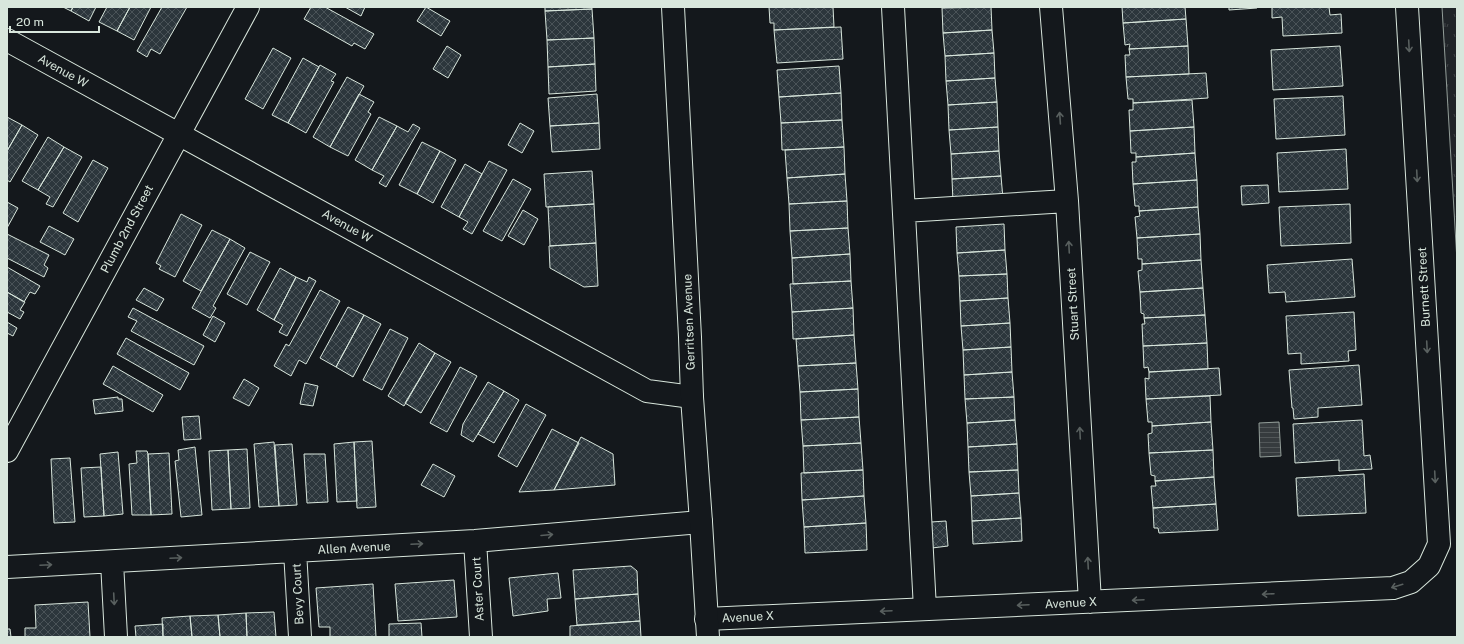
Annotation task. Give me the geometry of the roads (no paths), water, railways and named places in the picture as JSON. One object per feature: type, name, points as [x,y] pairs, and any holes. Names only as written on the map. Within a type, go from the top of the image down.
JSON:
[{"type":"street","name":"Plumb 2nd Street","points":[[7,451],[248,7]]},
{"type":"street","name":"Gerritsen Avenue","points":[[673,7],[692,397],[707,628]]},
{"type":"street","points":[[893,7],[925,609]]},
{"type":"street","name":"Stuart Street","points":[[1051,7],[1066,201],[1090,602]]},
{"type":"street","name":"Burnett Street","points":[[1407,7],[1439,544],[1430,566]]},
{"type":"street","name":"Avenue W","points":[[7,40],[647,391],[692,397]]},
{"type":"street","points":[[904,211],[1066,201]]},
{"type":"street","name":"Allen Avenue","points":[[7,567],[475,541],[701,522]]},
{"type":"street","name":"Aster Court","points":[[475,541],[481,637]]},
{"type":"street","name":"Bevy Court","points":[[295,551],[300,637]]},
{"type":"street","points":[[112,562],[116,637]]},
{"type":"street","name":"Avenue X","points":[[707,628],[925,609],[1393,588],[1411,582],[1430,566]]}]
